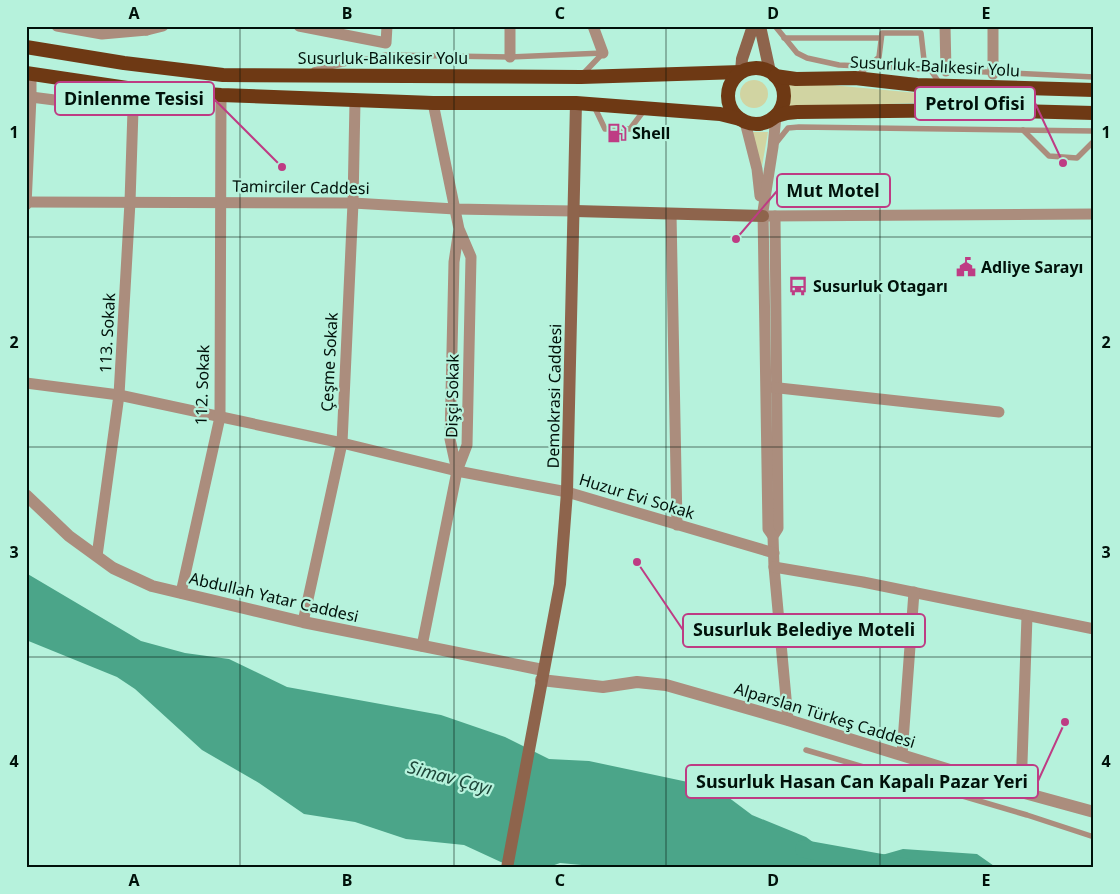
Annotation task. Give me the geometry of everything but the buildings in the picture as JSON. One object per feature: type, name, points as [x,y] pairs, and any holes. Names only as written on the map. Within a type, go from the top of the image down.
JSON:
[{"type":"highway","name":"Susurluk-Balıkesir Yolu","points":[[26,47],[124,63],[223,75],[581,77],[742,72],[756,68],[773,74],[796,78],[855,78],[941,85],[1094,90]]},
{"type":"highway","points":[[742,72],[732,81],[728,99],[730,108],[742,121]]},
{"type":"highway","points":[[28,73],[127,88],[221,95],[433,103],[576,103],[720,114],[742,121],[761,124],[776,116],[797,112],[960,110],[1094,113]]},
{"type":"highway","points":[[773,74],[780,82],[784,98],[776,116]]},
{"type":"main road","points":[[742,72],[742,59],[753,26]]},
{"type":"main road","points":[[760,26],[773,74]]},
{"type":"main road","name":"Demokrasi Caddesi","points":[[507,868],[560,584],[567,492],[576,103]]},
{"type":"main road","points":[[574,211],[767,214]]},
{"type":"street","points":[[57,26],[102,34],[163,26]]},
{"type":"street","points":[[299,26],[355,36],[386,49],[387,26]]},
{"type":"street","points":[[347,26],[355,36]]},
{"type":"street","points":[[510,26],[510,57]]},
{"type":"street","points":[[593,26],[603,53]]},
{"type":"street","points":[[945,26],[946,71]]},
{"type":"street","points":[[993,26],[993,74]]},
{"type":"street","points":[[26,204],[31,97],[28,73]]},
{"type":"street","name":"112. Sokak","points":[[181,593],[220,417],[221,95]]},
{"type":"street","name":"113. Sokak","points":[[31,97],[133,110],[120,395],[97,556]]},
{"type":"street","name":"Çeşme Sokak","points":[[303,622],[342,443],[353,203],[355,101]]},
{"type":"street","points":[[433,103],[459,229]]},
{"type":"street","points":[[776,116],[767,214],[771,387],[778,528],[773,536],[774,567],[788,720]]},
{"type":"street","points":[[742,121],[767,214]]},
{"type":"street","name":"Tamirciler Caddesi","points":[[26,204],[130,202],[353,203],[455,209],[574,211]]},
{"type":"street","points":[[671,214],[677,525]]},
{"type":"street","points":[[767,214],[1094,214]]},
{"type":"street","name":"Dişçi Sokak","points":[[457,471],[450,439],[454,262],[459,229]]},
{"type":"street","name":"Dişçi Sokak","points":[[457,471],[467,445],[471,257],[459,229]]},
{"type":"street","name":"Huzur Evi Sokak","points":[[26,383],[120,395],[342,443],[457,471],[567,492],[774,553]]},
{"type":"street","points":[[771,387],[999,412]]},
{"type":"street","points":[[422,646],[457,471]]},
{"type":"street","name":"Abdullah Yatar Caddesi","points":[[26,495],[69,536],[113,568],[152,586],[303,622],[422,646],[542,679]]},
{"type":"street","points":[[774,567],[863,582],[1094,629]]},
{"type":"street","points":[[902,755],[914,592]]},
{"type":"street","points":[[1021,792],[1026,616]]},
{"type":"street","name":"Alparslan Türkeş Caddesi","points":[[542,679],[603,687],[637,682],[666,685],[788,720],[1021,792],[1094,812]]},
{"type":"lane","points":[[775,26],[797,53],[807,58],[840,65],[993,74],[1094,77]]},
{"type":"lane","points":[[855,78],[879,57],[882,33],[921,33],[924,60],[941,85]]},
{"type":"lane","points":[[784,38],[881,38]]},
{"type":"lane","points":[[290,75],[386,49],[510,57],[603,53]]},
{"type":"lane","points":[[581,77],[603,53]]},
{"type":"lane","points":[[593,104],[605,129],[630,129],[646,108]]},
{"type":"lane","points":[[773,147],[788,128],[1094,131]]},
{"type":"lane","points":[[1023,130],[1049,156],[1077,158],[1094,141]]},
{"type":"lane","points":[[806,750],[1027,814],[1094,837]]},
{"type":"shaded area","points":[[754,80],[764,84],[768,94],[764,104],[754,108],[744,104],[740,94],[744,84]]},
{"type":"shaded area","points":[[788,81],[939,95],[939,102],[788,108]]},
{"type":"shaded area","points":[[751,132],[768,132],[761,172]]},
{"type":"water","points":[[26,573],[141,641],[185,653],[229,659],[287,687],[441,715],[505,737],[549,759],[589,761],[716,788],[752,815],[806,837],[836,859],[854,863],[903,849],[977,854],[997,868],[614,868],[560,863],[546,868],[514,868],[464,845],[406,839],[355,822],[304,814],[259,783],[202,750],[135,689],[117,677],[26,640]]},
{"type":"waterway","name":"Simav Çayı","points":[[804,849],[910,868]]},
{"type":"place","name":"Shell","points":[[617,133]]},
{"type":"place","name":"Petrol Ofisi","points":[[1063,163]]},
{"type":"place","name":"Dinlenme Tesisi","points":[[282,167]]},
{"type":"place","name":"Mut Motel","points":[[736,239]]},
{"type":"place","name":"Adliye Sarayı","points":[[966,267]]},
{"type":"place","name":"Susurluk Otagarı","points":[[798,286]]},
{"type":"place","name":"Susurluk Belediye Moteli","points":[[637,562]]},
{"type":"place","name":"Susurluk Hasan Can Kapalı Pazar Yeri","points":[[1065,722]]}]
